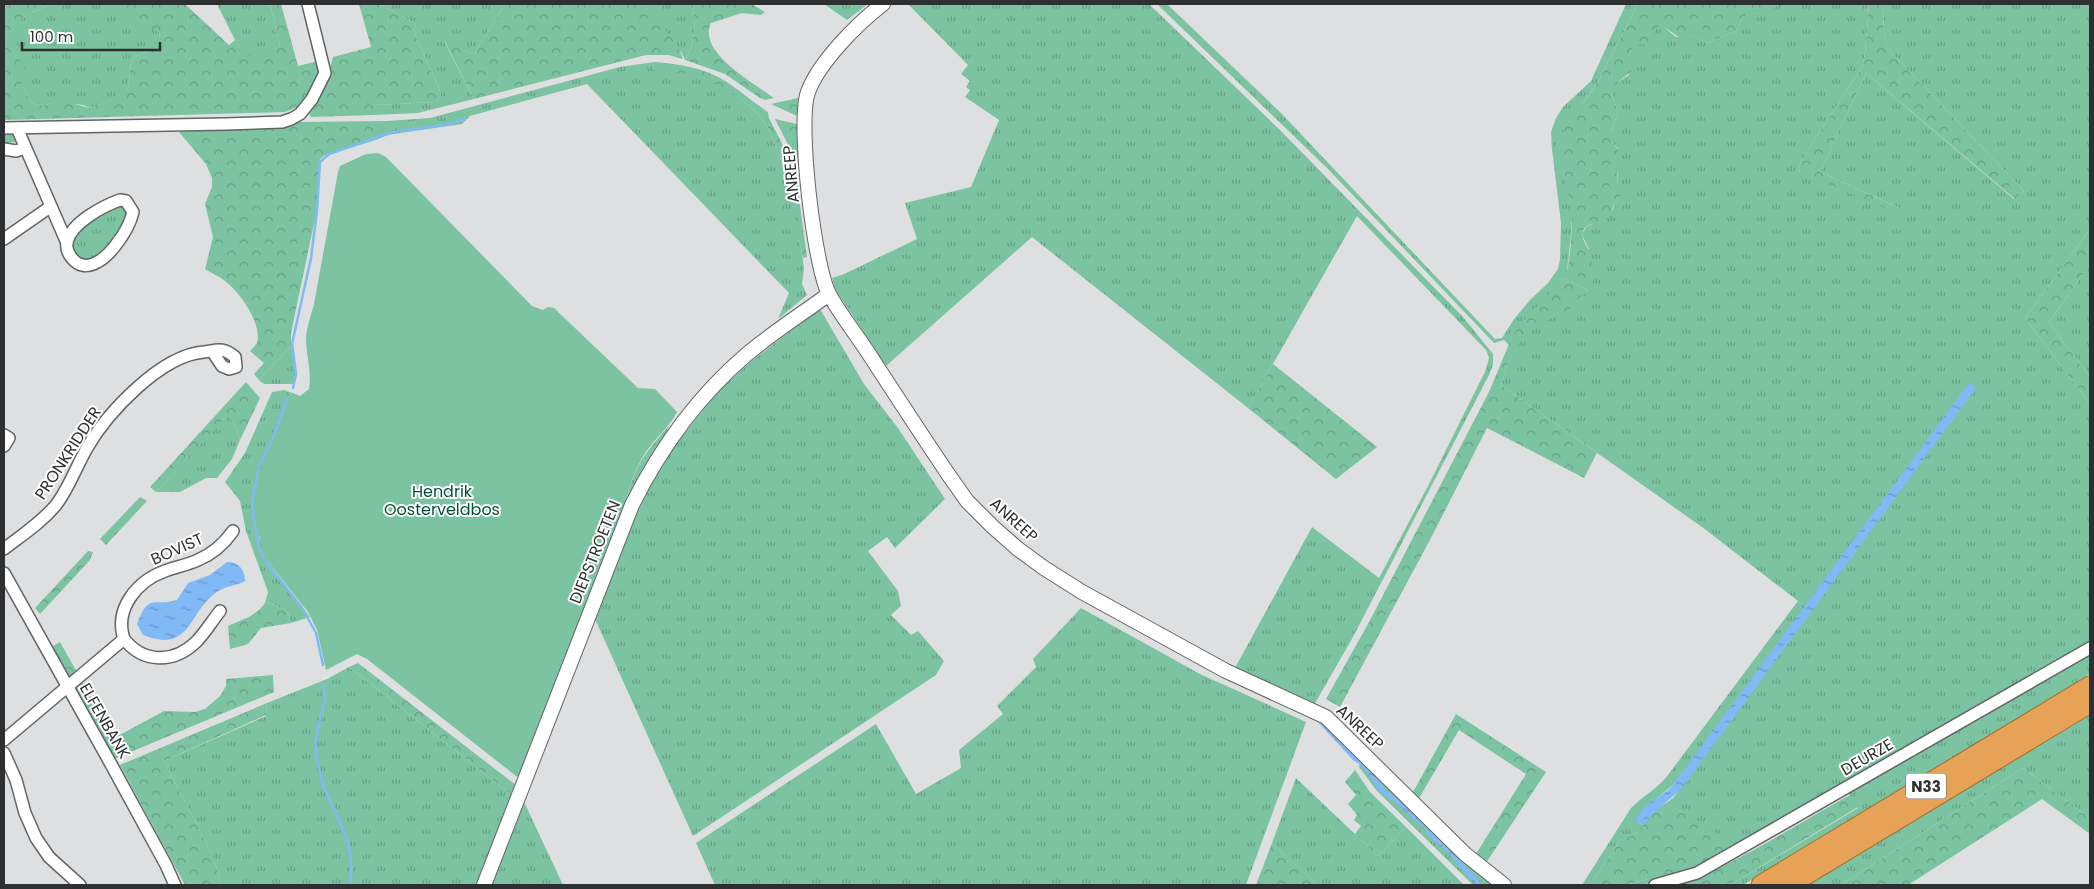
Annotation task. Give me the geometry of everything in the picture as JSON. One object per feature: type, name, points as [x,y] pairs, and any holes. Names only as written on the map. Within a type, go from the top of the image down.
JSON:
[{"type":"highway","name":"N33","points":[[1761,885],[2090,686]]},
{"type":"highway","name":"N33","points":[[1789,885],[2090,702]]},
{"type":"street","points":[[4,128],[282,122],[300,114],[312,99],[324,73],[322,54],[308,4]]},
{"type":"street","name":"ANREEP","points":[[883,4],[851,32],[827,61],[808,92],[804,113],[809,190],[818,258],[829,294],[967,501],[1004,538],[1031,559],[1082,592],[1226,671],[1326,718],[1465,854],[1504,885]]},
{"type":"street","points":[[17,128],[67,243],[68,252],[80,264],[92,265],[101,261],[121,239],[133,212],[131,207],[126,202],[120,200],[104,206],[85,219],[74,230],[67,243]]},
{"type":"street","points":[[4,149],[16,151],[26,148]]},
{"type":"street","points":[[5,236],[50,207]]},
{"type":"street","name":"DIEPSTROETEN","points":[[484,885],[632,505],[650,470],[677,428],[713,386],[769,336],[829,294]]},
{"type":"street","name":"PRONKRIDDER","points":[[4,549],[33,528],[56,504],[88,447],[132,392],[176,360],[194,353],[212,351]]},
{"type":"street","points":[[4,435],[9,438],[4,446]]},
{"type":"street","name":"BOVIST","points":[[124,639],[120,627],[122,610],[145,582],[164,571],[199,560],[231,539]]},
{"type":"street","name":"ELFENBANK","points":[[4,573],[66,687],[112,766],[175,885]]},
{"type":"street","points":[[4,740],[124,639],[131,648],[141,655],[156,658],[172,656],[187,650],[196,642],[220,611]]},
{"type":"street","name":"DEURZE","points":[[1655,885],[1697,873],[2090,648]]},
{"type":"street","points":[[4,753],[16,780],[25,813],[36,838],[49,857],[80,885]]},
{"type":"green space","points":[[95,3],[117,7],[134,23],[159,32],[161,47],[137,55],[131,62],[128,87],[123,96],[90,108],[83,105],[55,102],[41,106],[32,103],[21,84],[10,41],[12,25],[31,13],[51,4]]},
{"type":"green space","points":[[4,4],[51,4],[31,13],[13,25],[10,41],[26,71],[21,84],[32,103],[41,106],[55,102],[66,102],[90,108],[122,96],[128,87],[131,62],[137,55],[161,47],[159,32],[136,26],[118,8],[107,4],[185,4],[229,45],[235,40],[249,56],[280,46],[270,4],[281,4],[298,66],[318,61],[320,73],[309,96],[298,107],[285,112],[4,120]]},
{"type":"green space","points":[[217,4],[270,4],[280,46],[249,57],[235,40]]},
{"type":"green space","points":[[359,4],[380,4],[416,24],[414,30],[417,39],[441,93],[437,102],[375,105],[374,115],[311,117],[309,114],[325,85],[333,57],[371,47]]},
{"type":"green space","points":[[380,4],[505,4],[475,53],[472,54],[444,41],[474,99],[418,113],[374,115],[374,105],[437,102],[441,93],[417,39],[414,30],[416,24]]},
{"type":"green space","points":[[505,4],[644,4],[678,46],[683,59],[668,55],[646,55],[474,99],[444,40],[472,54],[475,53]]},
{"type":"green space","points":[[644,4],[693,4],[693,39],[685,60],[681,52]]},
{"type":"green space","points":[[693,4],[752,4],[765,12],[761,15],[742,13],[711,23],[709,34],[712,45],[730,66],[774,98],[765,100],[760,98],[725,74],[685,60],[693,39]]},
{"type":"green space","points":[[824,4],[868,4],[847,20]]},
{"type":"green space","points":[[908,4],[1149,4],[1281,131],[1463,317],[1493,354],[1493,365],[1489,375],[1353,637],[1314,705],[1312,702],[1309,703],[1235,668],[1312,527],[1379,578],[1427,488],[1485,372],[1489,358],[1486,350],[1357,216],[1248,408],[1032,237],[886,366],[835,289],[832,278],[917,239],[905,203],[971,187],[999,120],[965,97],[970,90],[966,87],[970,81],[961,74],[968,65]]},
{"type":"green space","points":[[1157,4],[1167,4],[1280,112],[1495,339],[1502,338],[1514,319],[1548,283],[1558,269],[1561,223],[1551,132],[1556,118],[1563,107],[1591,81],[1626,4],[1638,4],[1596,86],[1570,118],[1563,161],[1571,209],[1571,235],[1567,271],[1589,249],[1583,237],[1583,232],[1587,226],[1595,223],[1613,210],[1617,188],[1618,149],[1611,141],[1611,133],[1618,112],[1611,92],[1613,85],[1629,75],[1630,52],[1635,44],[1645,43],[1657,27],[1664,27],[1676,37],[1691,35],[1707,43],[1736,31],[1747,14],[1764,12],[1779,4],[1869,4],[1862,67],[1815,139],[1801,162],[1798,171],[1906,211],[1820,172],[1866,73],[2014,199],[2024,191],[1891,52],[1884,35],[1884,4],[2090,4],[2090,229],[2025,318],[2090,404],[2090,644],[1682,876],[1641,885],[1625,885],[1695,867],[1734,845],[1672,806],[1665,804],[1673,798],[1975,388],[1673,785],[1657,798],[1639,823],[1643,825],[1635,834],[1620,840],[1590,885],[1582,885],[1631,808],[1668,775],[1798,601],[1702,527],[1501,385],[1507,366],[1526,328],[1571,306],[1588,290],[1564,278],[1511,339],[1509,345],[1504,340],[1494,343],[1328,169]]},
{"type":"green space","points":[[1638,4],[1779,4],[1764,12],[1747,14],[1736,31],[1707,43],[1691,35],[1682,39],[1664,27],[1657,27],[1654,33],[1655,39],[1650,44],[1635,45],[1630,52],[1634,68],[1615,85],[1611,92],[1618,112],[1611,133],[1611,141],[1621,158],[1621,170],[1617,172],[1617,188],[1621,197],[1614,203],[1608,218],[1585,227],[1583,232],[1583,240],[1591,259],[1593,282],[1567,272],[1571,222],[1562,158],[1563,133],[1569,119],[1596,86]]},
{"type":"green space","points":[[1869,4],[1884,4],[1884,35],[1891,52],[2024,191],[2015,199],[1866,73],[1820,172],[1906,211],[1904,216],[1798,171],[1801,162],[1815,139],[1862,67]]},
{"type":"green space","points":[[654,62],[653,69],[694,74],[716,83],[744,101],[758,114],[768,128],[784,165],[804,268],[802,284],[807,295],[778,319],[789,293],[587,84],[470,116],[462,124],[387,135],[387,121],[430,118],[620,67]]},
{"type":"green space","points":[[654,62],[683,66],[710,73],[727,82],[768,112],[769,118],[795,169],[807,257],[803,258],[784,165],[768,128],[758,114],[744,101],[716,84],[694,75],[653,70]]},
{"type":"green space","points":[[798,98],[797,116],[771,104]]},
{"type":"green space","points":[[775,119],[797,124],[801,170]]},
{"type":"green space","points":[[387,121],[387,135],[325,155],[320,159],[316,214],[291,333],[291,346],[259,380],[254,374],[264,363],[250,351],[257,344],[258,338],[252,314],[231,286],[205,269],[213,237],[205,204],[212,187],[212,178],[206,164],[179,132],[290,126],[299,122]]},
{"type":"green space","points":[[4,133],[13,133],[18,142],[4,143]]},
{"type":"green space","name":"Hendrik Oosterveldbos","points":[[378,153],[386,157],[532,306],[543,310],[548,307],[554,308],[638,388],[655,389],[677,412],[646,452],[635,473],[624,510],[520,777],[516,776],[367,659],[357,654],[326,670],[317,630],[308,612],[269,563],[263,552],[255,517],[254,493],[258,475],[277,430],[290,392],[300,396],[309,389],[310,376],[306,338],[340,166],[366,154]]},
{"type":"green space","points":[[123,204],[129,214],[109,246],[90,261],[76,255],[73,251],[72,243],[81,229],[98,216]]},
{"type":"green space","points":[[2090,229],[2090,265],[2049,322],[2090,377],[2090,404],[2025,318]]},
{"type":"green space","points":[[2090,265],[2090,377],[2049,322]]},
{"type":"green space","points":[[1564,278],[1588,290],[1562,315],[1527,328],[1507,366],[1501,385],[1597,453],[1584,478],[1487,428],[1431,538],[1340,707],[1326,699],[1368,624],[1489,392],[1511,339],[1520,324]]},
{"type":"green space","points":[[820,309],[864,384],[898,428],[945,499],[895,548],[887,537],[868,551],[898,591],[901,606],[891,615],[911,635],[918,631],[944,661],[936,675],[693,836],[595,619],[630,529],[659,466],[718,391],[754,359]]},
{"type":"green space","points":[[291,346],[296,373],[293,384],[264,384],[259,380]]},
{"type":"green space","points":[[1273,364],[1377,447],[1336,479],[1248,408]]},
{"type":"green space","points":[[246,382],[260,398],[240,440],[234,423],[227,416],[156,492],[150,487]]},
{"type":"green space","points":[[284,390],[290,392],[277,430],[259,537],[269,563],[310,617],[291,623],[288,613],[276,605],[265,603],[268,592],[246,531],[240,501],[225,482],[245,453],[272,392]]},
{"type":"green space","points":[[227,415],[234,423],[240,440],[232,459],[217,478],[206,478],[180,492],[156,492]]},
{"type":"green space","points":[[670,425],[624,510],[631,484],[640,463]]},
{"type":"green space","points":[[140,497],[147,501],[106,545],[100,539]]},
{"type":"green space","points":[[88,551],[93,552],[90,560],[40,614],[35,608]]},
{"type":"green space","points":[[265,603],[276,605],[288,613],[291,623],[261,628],[248,644],[230,649],[228,626],[253,614]]},
{"type":"green space","points":[[1081,608],[1200,674],[1306,722],[1246,885],[715,885],[696,843],[876,724],[916,794],[961,768],[959,750],[1003,714],[997,706],[1036,667],[1033,659]]},
{"type":"green space","points":[[60,642],[114,738],[164,711],[195,712],[205,709],[220,696],[226,686],[226,679],[273,675],[274,692],[114,759],[50,648]]},
{"type":"green space","points":[[2090,653],[2090,674],[1743,885],[1730,885],[1858,808],[1848,792]]},
{"type":"green space","points":[[358,663],[517,786],[513,796],[349,667]]},
{"type":"green space","points":[[349,667],[513,796],[479,885],[222,885],[212,854],[164,761],[266,716],[267,703],[327,679]]},
{"type":"green space","points":[[267,703],[266,715],[164,761],[212,854],[222,885],[185,885],[120,765]]},
{"type":"green space","points":[[2090,713],[2090,818],[2023,768],[1841,885],[1805,885]]},
{"type":"green space","points":[[1456,714],[1546,772],[1486,863],[1476,854],[1526,774],[1459,730],[1418,800],[1412,794]]},
{"type":"green space","points":[[1361,760],[1496,885],[1473,885],[1377,791],[1359,767]]},
{"type":"green space","points":[[2023,768],[2090,818],[2090,834],[2042,799],[1908,885],[1841,885]]},
{"type":"green space","points":[[1355,770],[1370,792],[1406,827],[1378,856],[1355,834],[1361,826],[1354,820],[1357,815],[1348,804],[1356,795],[1345,782]]},
{"type":"green space","points":[[1296,778],[1378,856],[1406,827],[1464,885],[1317,885],[1272,843]]},
{"type":"green space","points":[[1850,795],[1858,807],[1730,885],[1676,885],[1698,877],[1742,856]]},
{"type":"green space","points":[[524,802],[563,885],[492,885]]},
{"type":"green space","points":[[1665,804],[1672,806],[1734,844],[1695,867],[1625,885],[1590,885],[1620,840],[1635,834],[1655,810]]},
{"type":"green space","points":[[1272,843],[1317,885],[1256,885]]},
{"type":"water","points":[[1969,383],[1976,388],[1684,785],[1643,825],[1635,820],[1646,806],[1673,785]]},
{"type":"water","points":[[227,562],[234,563],[240,567],[244,573],[245,581],[221,589],[213,595],[204,604],[186,630],[179,636],[170,639],[158,639],[143,635],[137,624],[141,614],[149,604],[177,600],[188,583],[210,575]]},
{"type":"water","points":[[1319,718],[1365,765],[1387,791],[1407,805],[1419,819],[1430,827],[1435,836],[1451,850],[1483,885],[1477,885],[1473,882],[1449,854],[1431,838],[1425,831],[1425,827],[1414,820],[1397,803],[1381,793],[1362,766],[1353,760],[1318,722]]},
{"type":"waterway","points":[[293,388],[296,374],[292,344],[311,258],[317,211],[320,162],[329,154],[393,132],[443,125],[465,119]]},
{"type":"waterway","points":[[287,399],[272,440],[259,466],[252,503],[255,527],[259,547],[266,563],[301,606],[316,633],[323,665]]},
{"type":"waterway","points":[[324,685],[325,700],[316,735],[316,755],[323,785],[347,838],[351,858],[351,885]]}]
